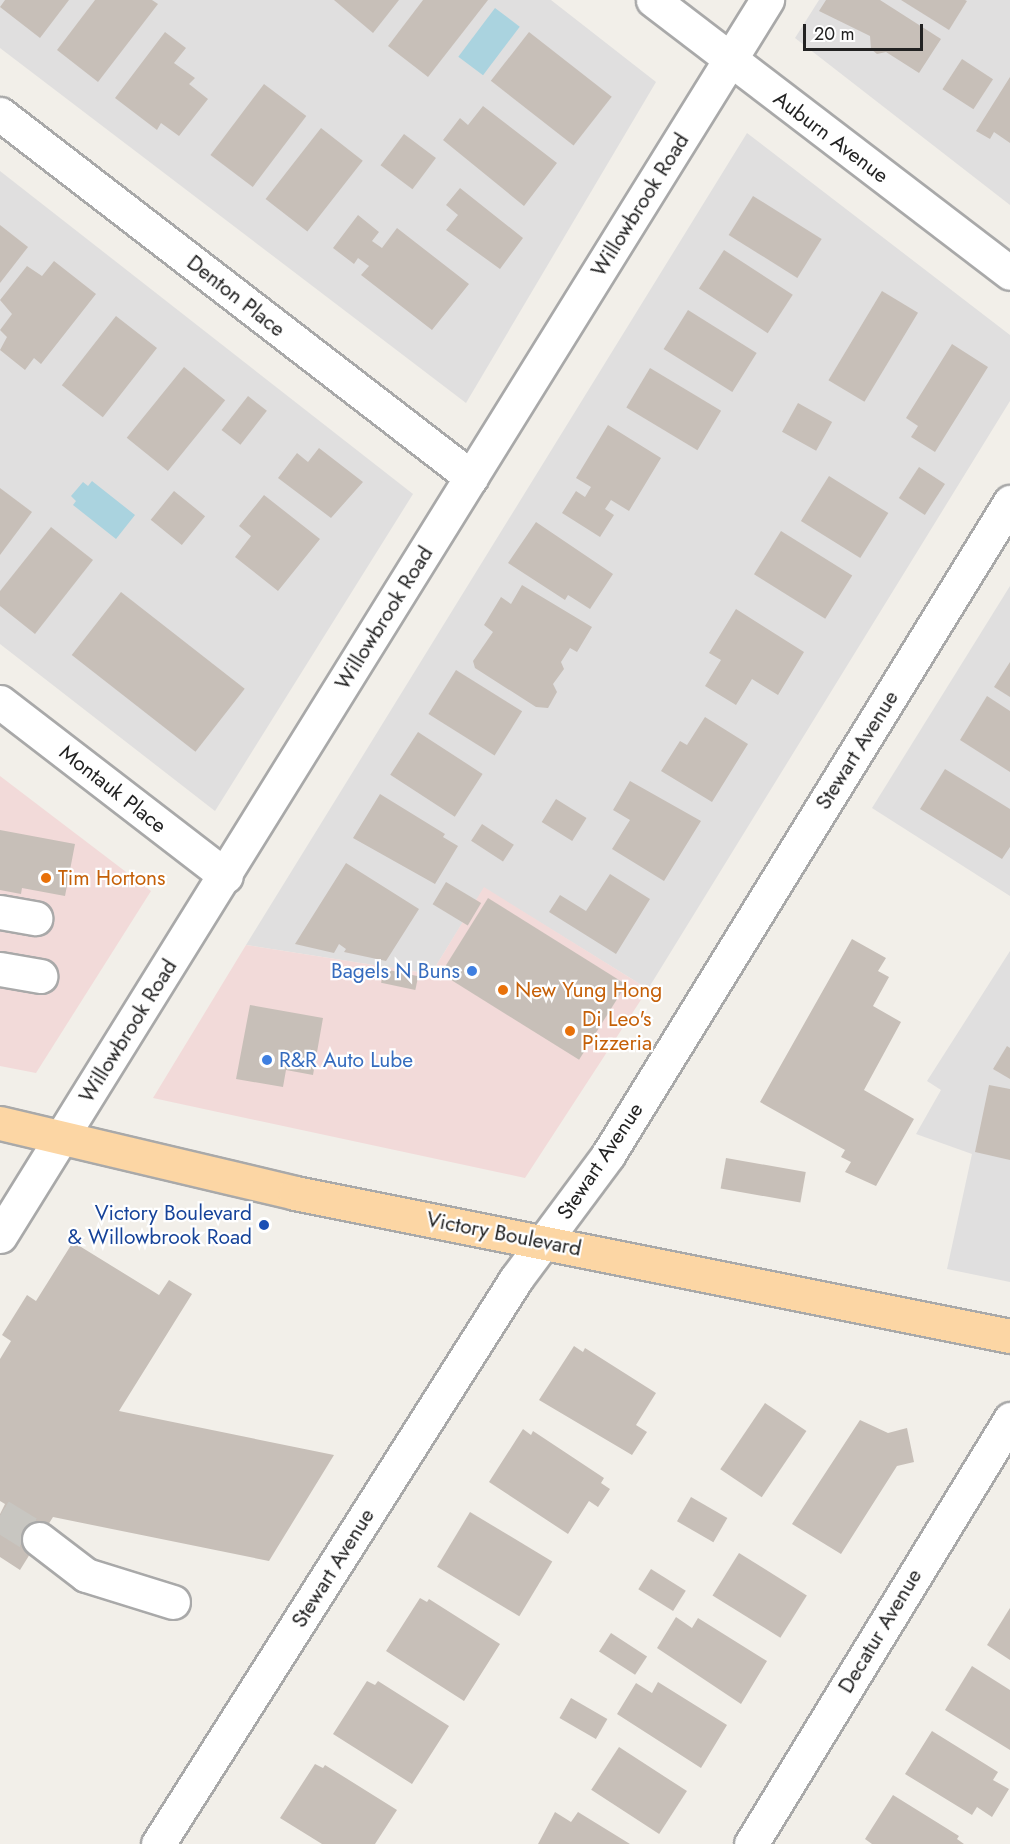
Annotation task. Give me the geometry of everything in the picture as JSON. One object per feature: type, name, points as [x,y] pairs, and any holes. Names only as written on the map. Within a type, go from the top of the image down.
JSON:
[{"type":"main road","name":"Victory Boulevard","points":[[0,1123],[295,1193],[1010,1336]]},
{"type":"street","name":"Auburn Avenue","points":[[653,0],[1010,273]]},
{"type":"street","name":"Willowbrook Road","points":[[0,1236],[226,876],[768,0]]},
{"type":"street","name":"Denton Place","points":[[0,114],[471,477]]},
{"type":"street","name":"Stewart Avenue","points":[[158,1844],[543,1242],[608,1155],[1010,502]]},
{"type":"street","name":"Montauk Place","points":[[0,702],[226,876]]},
{"type":"street","points":[[0,912],[34,918]]},
{"type":"street","points":[[0,969],[39,976]]},
{"type":"street","name":"Decatur Avenue","points":[[751,1844],[1010,1419]]},
{"type":"street","points":[[39,1539],[86,1575],[173,1602]]},
{"type":"shaded area","points":[[0,0],[551,0],[656,82],[466,403],[0,48]]},
{"type":"shaded area","points":[[819,0],[1010,0],[1010,205],[795,38]]},
{"type":"shaded area","points":[[747,133],[1010,335],[1010,401],[648,989],[484,888],[431,974],[246,945]]},
{"type":"shaded area","points":[[0,171],[413,494],[215,811],[0,644]]},
{"type":"shaded area","points":[[1010,586],[1010,896],[872,808]]},
{"type":"shaded area","points":[[0,776],[151,891],[36,1073],[0,1066]]},
{"type":"shaded area","points":[[484,887],[648,989],[525,1178],[153,1098],[246,945],[431,974]]},
{"type":"shaded area","points":[[1010,951],[1010,1282],[947,1269],[972,1154],[916,1134],[941,1090],[927,1081]]},
{"type":"water","points":[[495,8],[520,27],[483,75],[458,57]]},
{"type":"water","points":[[92,481],[135,515],[116,539],[73,505],[76,501],[71,496],[83,482],[88,486]]},
{"type":"building","points":[[5,0],[69,0],[40,38],[0,7]]},
{"type":"building","points":[[95,0],[152,0],[158,4],[98,82],[57,50]]},
{"type":"building","points":[[334,0],[399,0],[373,33]]},
{"type":"building","points":[[423,0],[488,0],[428,77],[388,46]]},
{"type":"building","points":[[826,0],[880,0],[941,39],[919,73],[886,52],[877,54],[871,49],[870,36],[819,11]]},
{"type":"building","points":[[901,0],[965,0],[967,1],[949,30]]},
{"type":"building","points":[[165,32],[186,48],[174,63],[195,78],[189,84],[208,99],[179,136],[161,123],[157,130],[115,98]]},
{"type":"building","points":[[529,32],[612,97],[574,146],[491,81]]},
{"type":"building","points":[[962,59],[993,79],[973,109],[942,89]]},
{"type":"building","points":[[1010,77],[1010,143],[994,132],[990,139],[976,131]]},
{"type":"building","points":[[264,84],[306,116],[253,187],[210,155]]},
{"type":"building","points":[[483,106],[557,163],[524,206],[443,140],[460,118],[468,125]]},
{"type":"building","points":[[321,128],[363,161],[307,232],[266,199]]},
{"type":"building","points":[[404,134],[436,158],[412,189],[381,165]]},
{"type":"building","points":[[460,188],[523,238],[500,269],[446,230],[458,215],[446,205]]},
{"type":"building","points":[[753,196],[822,239],[797,278],[729,235]]},
{"type":"building","points":[[358,215],[379,232],[372,241],[382,248],[397,228],[469,284],[432,330],[361,275],[369,266],[358,258],[354,264],[333,248]]},
{"type":"building","points":[[0,225],[28,247],[0,283]]},
{"type":"building","points":[[724,250],[793,295],[768,333],[699,289]]},
{"type":"building","points":[[54,261],[96,294],[41,364],[34,358],[25,370],[0,350],[7,337],[0,330],[12,314],[0,300],[27,266],[42,276]]},
{"type":"building","points":[[882,291],[918,313],[864,402],[828,380]]},
{"type":"building","points":[[688,310],[757,353],[732,392],[664,349]]},
{"type":"building","points":[[116,316],[157,348],[103,417],[62,385]]},
{"type":"building","points":[[952,344],[988,367],[935,452],[911,437],[918,426],[906,418]]},
{"type":"building","points":[[184,367],[225,400],[168,471],[127,438]]},
{"type":"building","points":[[650,368],[721,411],[697,450],[626,407]]},
{"type":"building","points":[[248,396],[267,411],[240,445],[222,430]]},
{"type":"building","points":[[798,403],[832,422],[816,451],[782,432]]},
{"type":"building","points":[[608,425],[661,458],[629,511],[611,500],[605,509],[614,515],[600,537],[562,513],[576,491],[585,497],[591,487],[576,478]]},
{"type":"building","points":[[319,448],[363,482],[331,518],[278,478],[297,453],[308,462]]},
{"type":"building","points":[[919,467],[945,484],[925,515],[899,498]]},
{"type":"building","points":[[829,476],[888,513],[860,558],[801,521]]},
{"type":"building","points":[[0,488],[32,512],[0,555]]},
{"type":"building","points":[[174,491],[205,516],[182,545],[151,520]]},
{"type":"building","points":[[264,495],[320,539],[278,591],[235,557],[251,536],[239,526]]},
{"type":"building","points":[[536,522],[613,574],[590,609],[568,595],[565,600],[508,563]]},
{"type":"building","points":[[51,527],[93,560],[35,634],[0,606],[0,591]]},
{"type":"building","points":[[781,531],[852,576],[825,619],[754,574]]},
{"type":"building","points":[[522,585],[592,627],[577,652],[570,648],[561,662],[564,669],[553,684],[557,692],[548,708],[536,707],[475,668],[473,661],[493,632],[484,625],[501,597],[511,604]]},
{"type":"building","points":[[121,592],[245,689],[195,752],[72,655]]},
{"type":"building","points":[[736,609],[804,652],[778,695],[752,679],[736,705],[705,686],[721,660],[709,653]]},
{"type":"building","points":[[1010,662],[1010,697],[994,687]]},
{"type":"building","points":[[456,670],[522,711],[495,755],[428,714]]},
{"type":"building","points":[[987,696],[1010,711],[1010,772],[960,740]]},
{"type":"building","points":[[705,717],[748,744],[712,802],[661,771],[680,741],[687,745]]},
{"type":"building","points":[[418,732],[483,774],[455,817],[390,775]]},
{"type":"building","points":[[945,769],[1010,809],[1010,847],[1002,859],[920,809]]},
{"type":"building","points":[[630,781],[701,821],[664,881],[612,849],[630,820],[613,810]]},
{"type":"building","points":[[380,794],[445,834],[443,837],[458,846],[435,884],[353,838]]},
{"type":"building","points":[[556,799],[587,818],[572,841],[542,822]]},
{"type":"building","points":[[482,824],[514,845],[503,861],[471,841]]},
{"type":"building","points":[[0,830],[75,844],[65,896],[22,888],[21,894],[0,890]]},
{"type":"building","points":[[346,863],[419,909],[386,961],[344,952],[346,949],[339,944],[334,953],[295,944]]},
{"type":"building","points":[[610,874],[650,899],[616,954],[549,912],[560,895],[586,911]]},
{"type":"building","points":[[446,882],[481,903],[468,925],[433,904]]},
{"type":"building","points":[[488,898],[626,984],[579,1060],[441,973]]},
{"type":"building","points":[[852,939],[886,958],[878,971],[889,977],[873,1006],[901,1022],[864,1090],[914,1119],[876,1186],[845,1172],[851,1162],[841,1157],[845,1150],[760,1102]]},
{"type":"building","points":[[384,969],[418,976],[415,990],[381,983]]},
{"type":"building","points":[[250,1005],[323,1018],[313,1075],[286,1070],[283,1087],[236,1079]]},
{"type":"building","points":[[1007,1046],[1010,1048],[1010,1079],[993,1069]]},
{"type":"building","points":[[989,1085],[1010,1089],[1010,1160],[975,1152]]},
{"type":"building","points":[[726,1158],[806,1172],[800,1203],[721,1189]]},
{"type":"building","points":[[73,1242],[159,1295],[169,1280],[192,1294],[119,1411],[334,1455],[269,1561],[53,1517],[20,1570],[0,1557],[0,1514],[5,1504],[0,1501],[0,1359],[11,1341],[2,1335],[27,1295],[36,1301]]},
{"type":"building","points":[[574,1346],[583,1352],[585,1348],[656,1393],[636,1425],[647,1432],[632,1455],[539,1400]]},
{"type":"building","points":[[765,1403],[806,1431],[762,1497],[720,1469]]},
{"type":"building","points":[[860,1420],[888,1433],[907,1428],[914,1462],[897,1466],[841,1554],[792,1524]]},
{"type":"building","points":[[523,1429],[531,1435],[533,1431],[604,1478],[601,1483],[610,1489],[598,1507],[589,1501],[568,1534],[489,1482]]},
{"type":"building","points":[[691,1497],[727,1518],[713,1542],[677,1521]]},
{"type":"building","points":[[470,1512],[552,1561],[519,1616],[437,1567]]},
{"type":"building","points":[[739,1553],[807,1595],[780,1638],[713,1595]]},
{"type":"building","points":[[651,1569],[686,1591],[673,1611],[638,1589]]},
{"type":"building","points":[[420,1598],[427,1602],[429,1599],[500,1644],[464,1701],[386,1651]]},
{"type":"building","points":[[1010,1608],[1010,1660],[987,1645]]},
{"type":"building","points":[[676,1617],[692,1628],[698,1618],[767,1661],[741,1704],[657,1648]]},
{"type":"building","points":[[611,1633],[647,1656],[635,1675],[599,1651]]},
{"type":"building","points":[[972,1666],[1010,1690],[1010,1750],[945,1710]]},
{"type":"building","points":[[367,1681],[375,1685],[378,1681],[449,1726],[412,1784],[333,1734]]},
{"type":"building","points":[[658,1682],[727,1725],[701,1768],[617,1714],[636,1683],[652,1693]]},
{"type":"building","points":[[571,1698],[607,1719],[596,1739],[560,1718]]},
{"type":"building","points":[[932,1731],[998,1772],[993,1780],[1009,1789],[992,1817],[977,1807],[972,1815],[905,1774]]},
{"type":"building","points":[[619,1747],[687,1791],[659,1834],[591,1790]]},
{"type":"building","points":[[315,1764],[323,1768],[325,1765],[397,1810],[375,1844],[322,1844],[280,1818]]},
{"type":"building","points":[[893,1795],[959,1836],[957,1839],[964,1844],[872,1844],[865,1839]]},
{"type":"building","points":[[555,1812],[571,1822],[578,1812],[630,1844],[538,1844]]},
{"type":"tunnel","points":[[0,1515],[39,1539]]},
{"type":"place","name":"Tim Hortons","points":[[46,878]]},
{"type":"place","name":"Bagels N Buns","points":[[472,971]]},
{"type":"place","name":"New Yung Hong","points":[[503,990]]},
{"type":"place","name":"Di Leo's Pizzeria","points":[[570,1031]]},
{"type":"place","name":"R&R Auto Lube","points":[[267,1060]]},
{"type":"place","name":"Victory Boulevard & Willowbrook Road","points":[[264,1225]]}]
